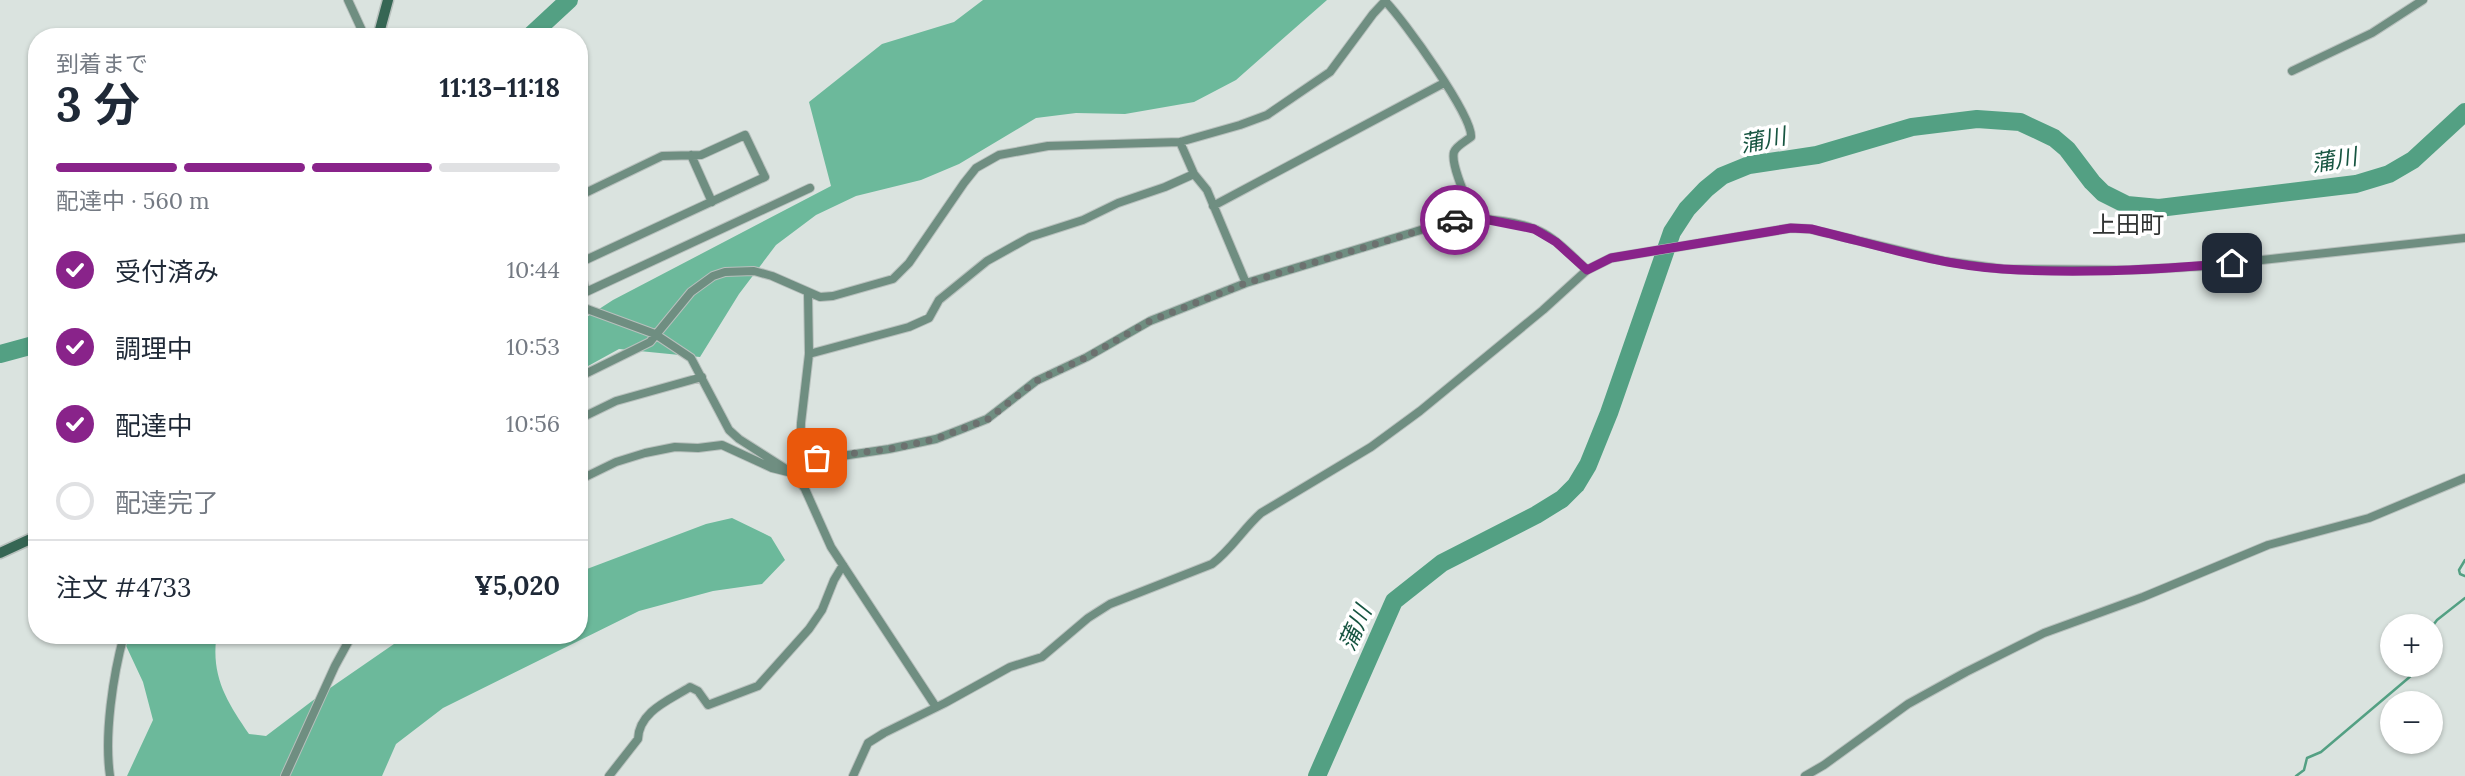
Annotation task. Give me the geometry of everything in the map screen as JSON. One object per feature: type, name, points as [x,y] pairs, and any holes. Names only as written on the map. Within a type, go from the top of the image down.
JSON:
[{"type":"street","points":[[348,0],[361,28]]},
{"type":"street","points":[[380,28],[388,0]]},
{"type":"street","points":[[2292,71],[2372,33],[2423,0]]},
{"type":"street","points":[[588,372],[650,342],[691,292],[713,276],[725,272],[754,271],[772,276],[820,298],[885,283],[900,274],[976,168],[999,155],[1048,146],[1180,142],[1267,115],[1320,81],[1386,1],[1403,21],[1444,83],[1472,133],[1453,153],[1455,167],[1474,217]]},
{"type":"street","points":[[1213,206],[1444,83]]},
{"type":"street","points":[[588,192],[662,156],[701,155],[745,135],[765,177],[588,260]]},
{"type":"street","points":[[1180,142],[1194,174],[1207,190],[1246,283]]},
{"type":"street","points":[[691,156],[712,202]]},
{"type":"street","points":[[809,354],[909,327],[925,320],[939,300],[987,261],[1030,237],[1083,220],[1118,203],[1194,174]]},
{"type":"street","points":[[588,291],[810,188]]},
{"type":"street","points":[[800,458],[835,457],[936,439],[988,419],[1036,381],[1087,357],[1150,321],[1246,283],[1457,219],[1474,217],[1534,229],[1556,242],[1587,270]]},
{"type":"street","points":[[852,776],[868,743],[1010,667],[1042,657],[1088,618],[1110,604],[1212,564],[1225,554],[1261,513],[1371,447],[1420,411],[1543,310],[1587,270],[1611,258],[1763,231],[1811,229],[1944,261],[2003,269],[2131,270],[2219,264],[2465,237]]},
{"type":"street","points":[[794,474],[800,458],[809,354],[808,294]]},
{"type":"street","points":[[588,309],[655,334],[691,358],[729,430],[794,474],[805,489],[831,547],[936,707]]},
{"type":"street","points":[[588,415],[616,401],[702,377]]},
{"type":"street","points":[[588,475],[603,467],[645,453],[675,447],[722,445],[772,468],[794,474]]},
{"type":"street","points":[[1805,776],[1908,704],[2045,633],[2143,597],[2268,545],[2369,518],[2465,478]]},
{"type":"street","points":[[0,553],[28,540]]},
{"type":"street","points":[[609,776],[638,739],[649,713],[690,687],[698,691],[708,705],[758,686],[809,629],[822,610],[843,565]]},
{"type":"street","points":[[110,776],[108,751],[112,696],[121,644]]},
{"type":"street","points":[[285,776],[347,644]]},
{"type":"green space","points":[[983,0],[1327,0],[1236,80],[1194,102],[1125,114],[1076,113],[1036,118],[959,164],[921,180],[856,196],[816,215],[776,245],[739,294],[700,357],[619,349],[588,366],[588,316],[613,300],[831,186],[809,102],[882,44],[954,22]]},
{"type":"green space","points":[[732,518],[771,537],[785,560],[762,584],[713,591],[639,611],[588,636],[588,569],[706,524]]},
{"type":"green space","points":[[125,644],[216,644],[217,667],[223,690],[249,734],[266,736],[394,644],[572,644],[443,708],[396,744],[382,776],[127,776],[153,720],[143,682]]},
{"type":"waterway","points":[[539,28],[569,0]]},
{"type":"waterway","name":"蒲川","points":[[1317,776],[1394,601],[1442,563],[1536,515],[1562,499],[1576,485],[1588,465],[1609,413],[1672,232],[1687,209],[1722,176],[1749,165],[1817,155],[1912,127],[1977,119],[2020,122],[2054,138],[2067,149],[2103,193],[2127,205],[2159,208],[2356,184],[2389,174],[2413,160],[2465,112]]},
{"type":"waterway","points":[[0,354],[28,346]]},
{"type":"waterway","points":[[2465,560],[2459,570],[2460,574],[2465,576]]},
{"type":"waterway","points":[[2443,615],[2465,598]]},
{"type":"waterway","points":[[2296,776],[2304,770],[2307,758],[2321,752],[2410,677]]},
{"type":"way so far","points":[[817,458],[890,449],[936,439],[988,419],[1036,381],[1087,357],[1150,321],[1246,283],[1455,220]]},
{"type":"district","name":"上田町","points":[[2128,225]]},
{"type":"route","points":[[1455,220],[1474,217],[1534,229],[1556,242],[1587,270],[1611,258],[1791,228],[1811,229],[1944,261],[2003,269],[2131,270],[2232,263]]}]
